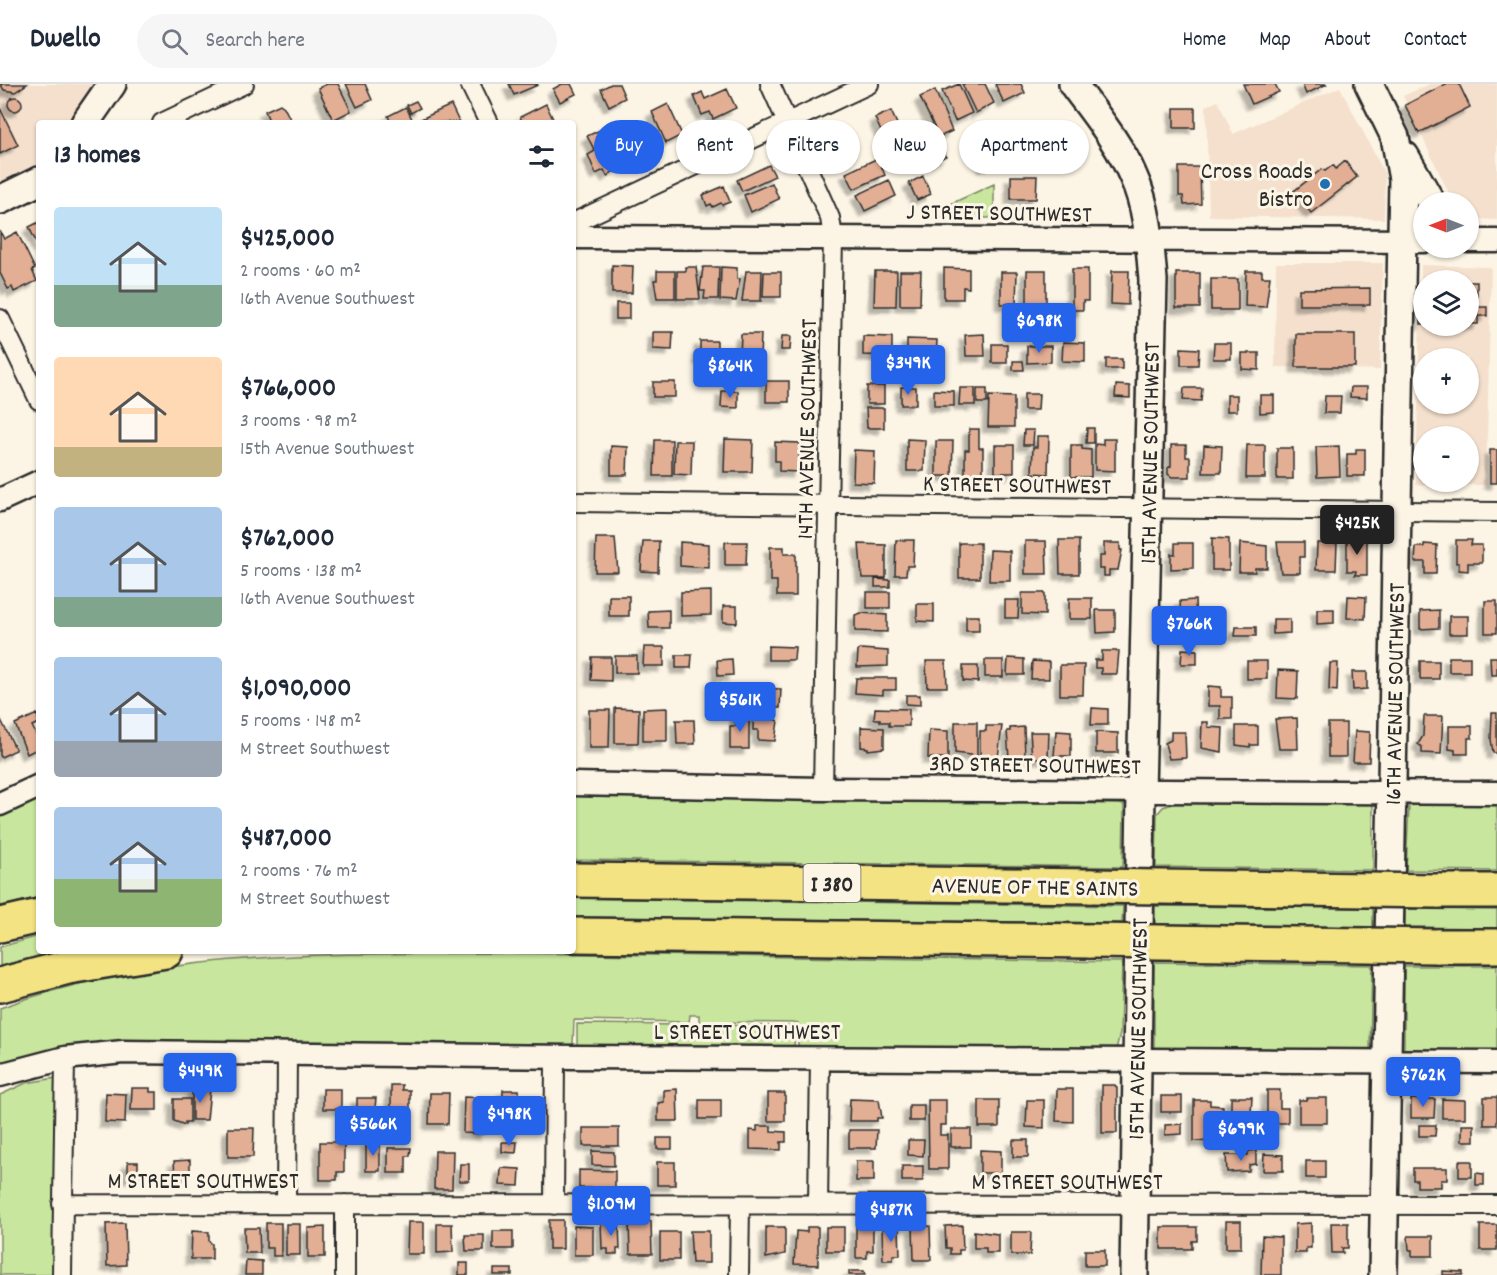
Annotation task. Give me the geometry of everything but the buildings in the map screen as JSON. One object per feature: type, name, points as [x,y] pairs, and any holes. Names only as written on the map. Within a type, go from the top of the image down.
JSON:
[{"type":"highway","name":"AVENUE OF THE SAINTS","points":[[576,879],[1497,891]]},
{"type":"highway","points":[[0,925],[36,917]]},
{"type":"highway","name":"I 380","points":[[576,935],[1497,946]]},
{"type":"highway","points":[[0,985],[68,968],[149,954]]},
{"type":"main road","points":[[88,120],[112,84]]},
{"type":"main road","name":"15TH AVENUE SOUTHWEST","points":[[1072,84],[1104,125],[1133,175],[1143,204],[1150,240],[1153,280],[1141,792],[1134,1275]]},
{"type":"main road","name":"16TH AVENUE SOUTHWEST","points":[[1369,84],[1395,137],[1413,241],[1397,511],[1383,1275]]},
{"type":"main road","points":[[1395,137],[1425,192]]},
{"type":"main road","points":[[0,200],[36,182]]},
{"type":"street","points":[[189,117],[244,84]]},
{"type":"street","points":[[470,84],[488,120]]},
{"type":"street","name":"14TH AVENUE SOUTHWEST","points":[[770,84],[788,120]]},
{"type":"street","points":[[795,120],[869,84]]},
{"type":"street","points":[[576,222],[766,134]]},
{"type":"street","name":"14TH AVENUE SOUTHWEST","points":[[811,174],[830,218],[832,237],[830,506],[823,789]]},
{"type":"street","name":"J STREET SOUTHWEST","points":[[576,237],[1413,241]]},
{"type":"street","points":[[1479,241],[1497,241]]},
{"type":"street","points":[[0,319],[36,394]]},
{"type":"street","points":[[0,500],[36,483]]},
{"type":"street","name":"K STREET SOUTHWEST","points":[[576,502],[1497,512]]},
{"type":"street","name":"3RD STREET SOUTHWEST","points":[[576,784],[823,789],[1497,793]]},
{"type":"street","points":[[0,804],[36,787]]},
{"type":"street","name":"L STREET SOUTHWEST","points":[[0,1076],[65,1058],[123,1052],[820,1059],[1497,1062]]},
{"type":"street","points":[[286,1204],[287,1054]]},
{"type":"street","points":[[554,1204],[555,1057]]},
{"type":"street","points":[[62,1275],[65,1058]]},
{"type":"street","points":[[818,1204],[820,1059]]},
{"type":"street","name":"M STREET SOUTHWEST","points":[[62,1204],[1497,1205]]},
{"type":"street","points":[[345,1204],[345,1275]]},
{"type":"street","points":[[739,1275],[740,1206]]},
{"type":"shaded area","points":[[0,84],[112,84],[87,120],[36,120],[36,182],[0,200]]},
{"type":"shaded area","points":[[1430,84],[1497,84],[1497,220],[1479,219],[1479,192],[1448,192],[1403,96]]},
{"type":"shaded area","points":[[1340,87],[1385,174],[1384,219],[1209,216],[1206,106],[1218,101],[1233,134]]},
{"type":"shaded area","points":[[1276,263],[1383,263],[1380,370],[1275,367]]},
{"type":"shaded area","points":[[1421,265],[1491,267],[1486,485],[1479,485],[1479,426],[1417,426],[1418,414],[1479,414],[1479,348],[1419,348],[1419,336],[1479,336],[1479,270],[1421,270]]},
{"type":"green space","points":[[994,184],[994,218],[922,217]]},
{"type":"green space","points":[[576,795],[1119,804],[1124,805],[1123,867],[576,860]]},
{"type":"green space","points":[[36,798],[36,898],[0,907],[0,816]]},
{"type":"green space","points":[[1176,803],[1373,804],[1373,870],[1156,867],[1157,814],[1163,807]]},
{"type":"green space","points":[[1409,805],[1497,805],[1497,871],[1406,870]]},
{"type":"green space","points":[[576,898],[1123,906],[1122,923],[576,917]]},
{"type":"green space","points":[[1155,906],[1373,908],[1373,927],[1155,924]]},
{"type":"green space","points":[[1405,909],[1497,910],[1497,928],[1405,927]]},
{"type":"green space","points":[[36,937],[36,954],[46,954],[0,966],[0,947]]},
{"type":"green space","points":[[576,954],[1122,962],[1120,1034],[1116,1049],[798,1047],[798,1023],[699,1022],[699,1015],[690,1015],[689,1022],[574,1020],[573,1045],[121,1042],[70,1046],[0,1064],[0,1008],[62,988],[125,974],[189,964],[320,955]]},
{"type":"green space","points":[[1154,962],[1372,965],[1370,1050],[1154,1049]]},
{"type":"green space","points":[[1404,966],[1497,966],[1497,1051],[1404,1049]]},
{"type":"green space","points":[[577,1024],[795,1026],[794,1047],[577,1045]]},
{"type":"green space","points":[[56,1078],[54,1275],[0,1275],[0,1095],[26,1083]]},
{"type":"place","name":"Cross Roads Bistro","points":[[1325,184]]}]
